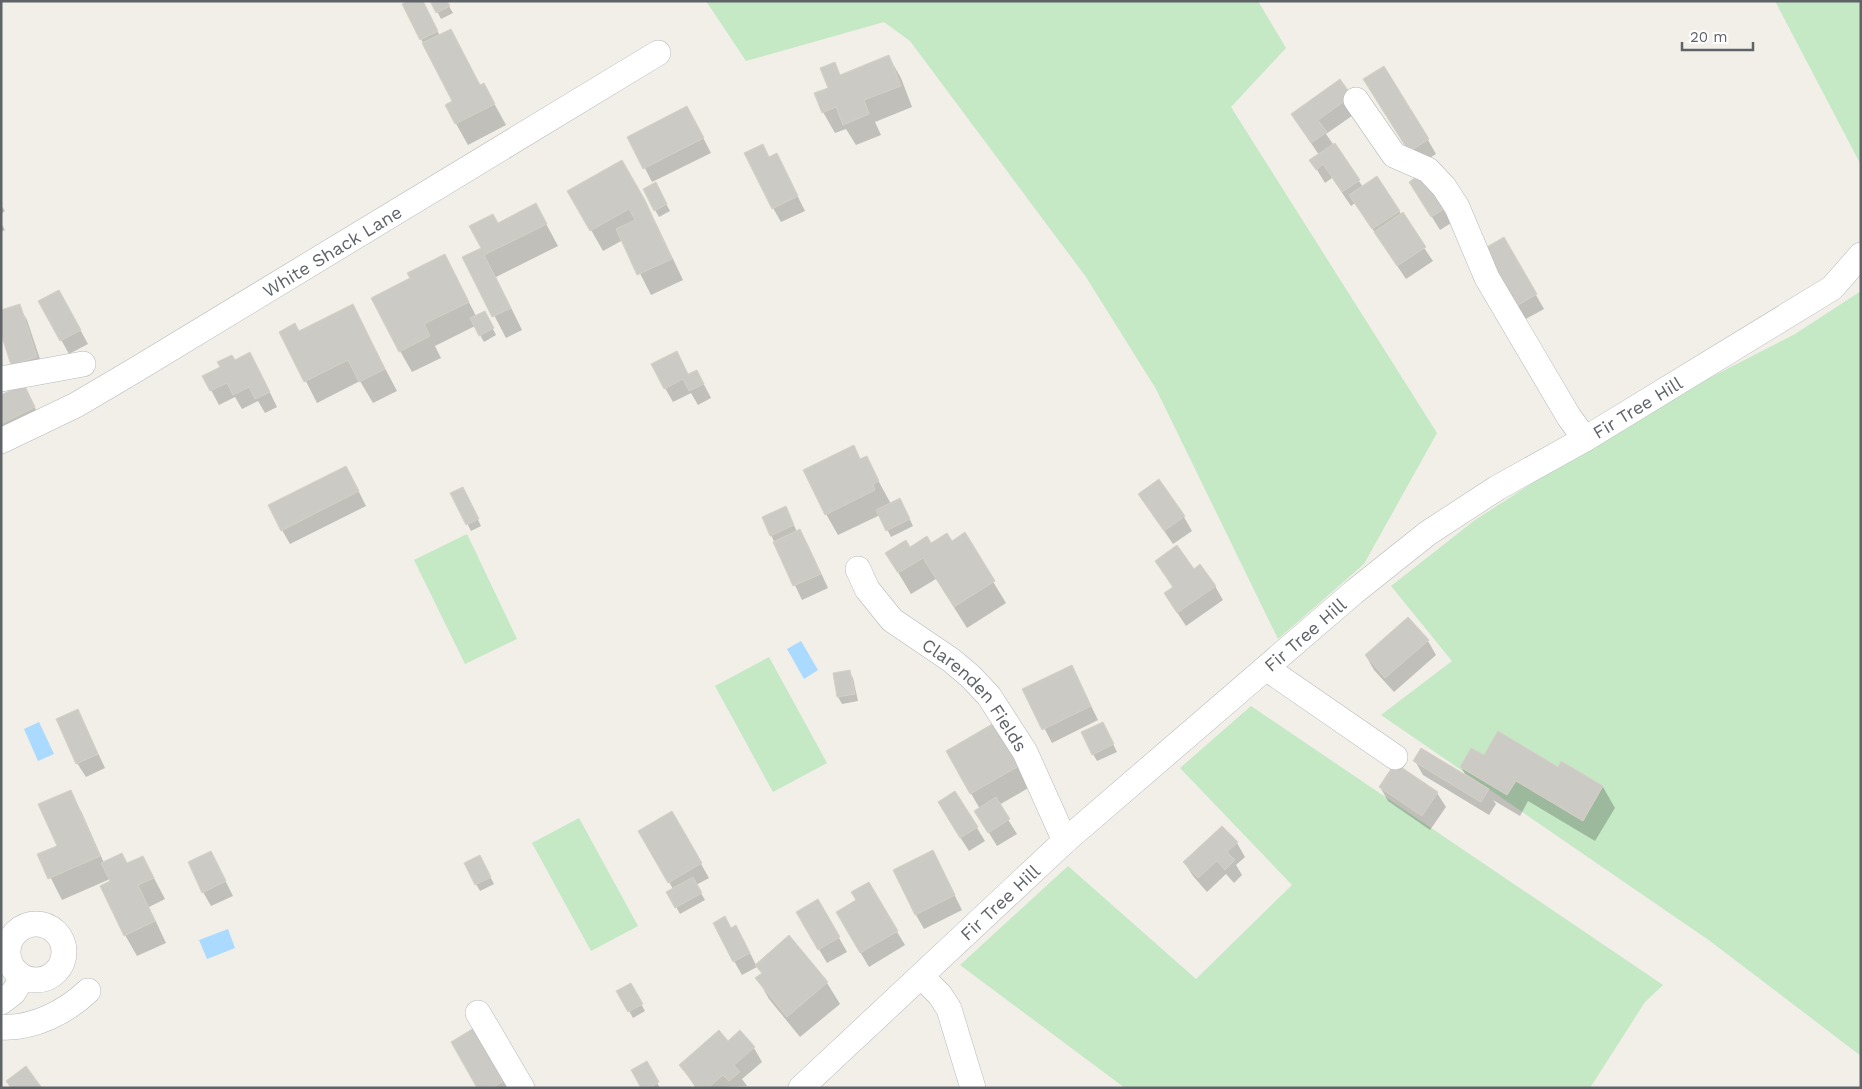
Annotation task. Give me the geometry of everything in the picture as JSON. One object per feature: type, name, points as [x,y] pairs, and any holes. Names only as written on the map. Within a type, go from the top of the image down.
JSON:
[{"type":"street","name":"White Shack Lane","points":[[1,441],[76,405],[137,370],[658,52]]},
{"type":"street","points":[[1356,100],[1394,155],[1428,170],[1444,187],[1457,207],[1486,278],[1569,417],[1585,439]]},
{"type":"street","name":"Fir Tree Hill","points":[[801,1088],[1066,841],[1354,592],[1428,534],[1497,488],[1585,439],[1832,288],[1861,255]]},
{"type":"street","points":[[1,379],[83,364]]},
{"type":"street","name":"Clarenden Fields","points":[[858,569],[867,590],[892,620],[951,660],[988,696],[1025,752],[1066,841]]},
{"type":"street","points":[[1266,668],[1395,756]]},
{"type":"street","points":[[921,976],[940,995],[949,1009],[973,1088]]},
{"type":"street","points":[[1,1002],[12,992],[23,977]]},
{"type":"street","points":[[1,1027],[37,1022],[57,1014],[75,1003],[88,991]]},
{"type":"street","points":[[478,1013],[522,1088]]},
{"type":"green space","points":[[706,1],[1258,1],[1286,48],[1231,107],[1437,433],[1364,564],[1278,639],[1156,389],[1086,277],[910,41],[884,22],[746,61]]},
{"type":"green space","points":[[1775,1],[1861,1],[1861,165]]},
{"type":"green space","points":[[1861,291],[1861,1056],[1710,941],[1381,715],[1452,661],[1391,586],[1475,520],[1643,412],[1795,334]]},
{"type":"green space","points":[[467,534],[517,639],[465,664],[414,560]]},
{"type":"green space","points":[[769,657],[827,763],[773,792],[715,686]]},
{"type":"green space","points":[[1251,706],[1663,985],[1645,1002],[1590,1088],[1125,1088],[960,965],[1068,866],[1196,979],[1292,885],[1180,768]]},
{"type":"green space","points":[[579,818],[638,926],[591,951],[532,843]]},
{"type":"water","points":[[801,641],[818,670],[804,679],[787,649]]},
{"type":"water","points":[[39,722],[54,754],[38,761],[24,729]]},
{"type":"water","points":[[228,929],[235,948],[207,959],[199,940]]},
{"type":"building","points":[[408,1],[423,1],[438,31],[420,40],[402,4]]},
{"type":"building","points":[[430,1],[447,1],[450,6],[436,13]]},
{"type":"building","points":[[451,29],[480,85],[484,83],[495,104],[455,124],[445,105],[452,101],[422,43]]},
{"type":"building","points":[[889,55],[901,86],[864,100],[869,114],[843,125],[836,107],[822,113],[814,93],[828,88],[820,68],[835,62],[840,75]]},
{"type":"building","points":[[1384,66],[1429,139],[1409,152],[1363,79]]},
{"type":"building","points":[[1340,79],[1352,96],[1318,120],[1327,132],[1311,143],[1291,114]]},
{"type":"building","points":[[687,106],[704,138],[643,169],[627,137]]},
{"type":"building","points":[[1335,143],[1360,180],[1342,192],[1323,164],[1316,170],[1309,160]]},
{"type":"building","points":[[763,144],[769,157],[777,153],[798,196],[772,209],[744,153]]},
{"type":"building","points":[[622,160],[645,200],[672,259],[637,275],[616,229],[635,220],[629,209],[590,231],[567,191]]},
{"type":"building","points":[[1422,173],[1444,209],[1431,217],[1409,182]]},
{"type":"building","points":[[1377,176],[1400,211],[1372,229],[1349,195]]},
{"type":"building","points":[[656,182],[667,204],[654,211],[643,189]]},
{"type":"building","points":[[536,203],[547,224],[484,255],[511,308],[492,317],[462,257],[481,248],[469,226],[493,214],[498,223]]},
{"type":"building","points":[[1403,212],[1426,247],[1397,266],[1374,232]]},
{"type":"building","points":[[1504,237],[1537,294],[1513,308],[1480,251]]},
{"type":"building","points":[[445,254],[469,302],[424,324],[430,336],[399,352],[371,298],[410,278],[407,273]]},
{"type":"building","points":[[59,290],[81,330],[60,341],[38,301]]},
{"type":"building","points":[[20,304],[37,357],[11,365],[1,334],[1,310]]},
{"type":"building","points":[[353,304],[385,369],[359,382],[348,360],[304,382],[279,332],[295,323],[299,331]]},
{"type":"building","points":[[485,311],[494,328],[479,336],[470,318]]},
{"type":"building","points":[[677,351],[688,374],[697,370],[704,384],[689,391],[683,379],[664,389],[651,364]]},
{"type":"building","points":[[250,352],[270,392],[255,399],[249,387],[233,395],[227,383],[210,391],[202,376],[220,367],[217,362],[232,355],[235,360]]},
{"type":"building","points":[[24,384],[35,407],[1,424],[1,395]]},
{"type":"building","points":[[854,445],[860,459],[867,456],[879,481],[873,484],[875,490],[825,515],[803,470]]},
{"type":"building","points":[[346,466],[359,491],[281,531],[268,505]]},
{"type":"building","points":[[1159,479],[1185,516],[1164,531],[1138,494]]},
{"type":"building","points":[[463,487],[479,519],[466,525],[450,493]]},
{"type":"building","points":[[900,498],[910,519],[886,531],[876,510]]},
{"type":"building","points":[[786,506],[794,525],[770,536],[762,517]]},
{"type":"building","points":[[800,529],[821,574],[793,586],[773,542]]},
{"type":"building","points":[[965,532],[995,581],[954,607],[923,558],[898,573],[885,553],[906,540],[910,547],[927,536],[931,543],[947,533],[952,541]]},
{"type":"building","points":[[1177,545],[1194,569],[1200,564],[1216,586],[1177,613],[1164,593],[1173,587],[1155,561]]},
{"type":"building","points":[[1408,617],[1429,640],[1385,678],[1365,655]]},
{"type":"building","points":[[1072,665],[1091,706],[1042,730],[1022,689]]},
{"type":"building","points":[[850,670],[855,694],[837,697],[833,673]]},
{"type":"building","points":[[78,709],[98,754],[76,764],[56,719]]},
{"type":"building","points":[[1103,722],[1114,744],[1092,755],[1081,732]]},
{"type":"building","points":[[994,723],[1019,766],[970,794],[946,751]]},
{"type":"building","points":[[1498,731],[1558,767],[1561,761],[1603,786],[1583,821],[1516,781],[1507,795],[1460,767],[1471,748],[1484,755]]},
{"type":"building","points":[[1421,748],[1489,789],[1481,802],[1413,761]]},
{"type":"building","points":[[1395,763],[1438,792],[1422,816],[1379,787]]},
{"type":"building","points":[[71,790],[100,856],[48,879],[37,854],[57,846],[38,804]]},
{"type":"building","points":[[955,791],[978,827],[960,838],[938,802]]},
{"type":"building","points":[[996,797],[1010,819],[988,833],[974,811]]},
{"type":"building","points":[[672,811],[702,863],[668,883],[638,831]]},
{"type":"building","points":[[1222,826],[1238,842],[1227,852],[1235,860],[1225,870],[1217,861],[1198,878],[1183,862]]},
{"type":"building","points":[[933,850],[955,895],[915,915],[893,870]]},
{"type":"building","points":[[211,851],[226,881],[202,893],[188,862]]},
{"type":"building","points":[[122,853],[127,863],[143,856],[154,878],[138,885],[155,921],[124,936],[100,886],[110,881],[101,863]]},
{"type":"building","points":[[480,855],[491,877],[475,885],[464,863]]},
{"type":"building","points":[[693,877],[702,893],[675,908],[666,892]]},
{"type":"building","points":[[869,882],[898,931],[860,953],[836,912],[856,900],[851,892]]},
{"type":"building","points":[[818,899],[840,937],[818,950],[796,912]]},
{"type":"building","points":[[725,916],[731,928],[736,925],[750,953],[733,962],[713,923]]},
{"type":"building","points":[[789,935],[828,982],[787,1017],[755,978],[762,973],[755,965]]},
{"type":"building","points":[[631,983],[643,1004],[628,1012],[616,991]]},
{"type":"building","points":[[479,1025],[509,1078],[492,1088],[477,1088],[451,1042]]},
{"type":"building","points":[[719,1030],[728,1041],[740,1030],[755,1047],[734,1065],[740,1072],[729,1081],[723,1075],[708,1088],[698,1088],[679,1065]]},
{"type":"building","points":[[647,1061],[659,1082],[650,1088],[641,1088],[631,1070]]},
{"type":"building","points":[[26,1066],[42,1088],[11,1088],[6,1081]]}]
